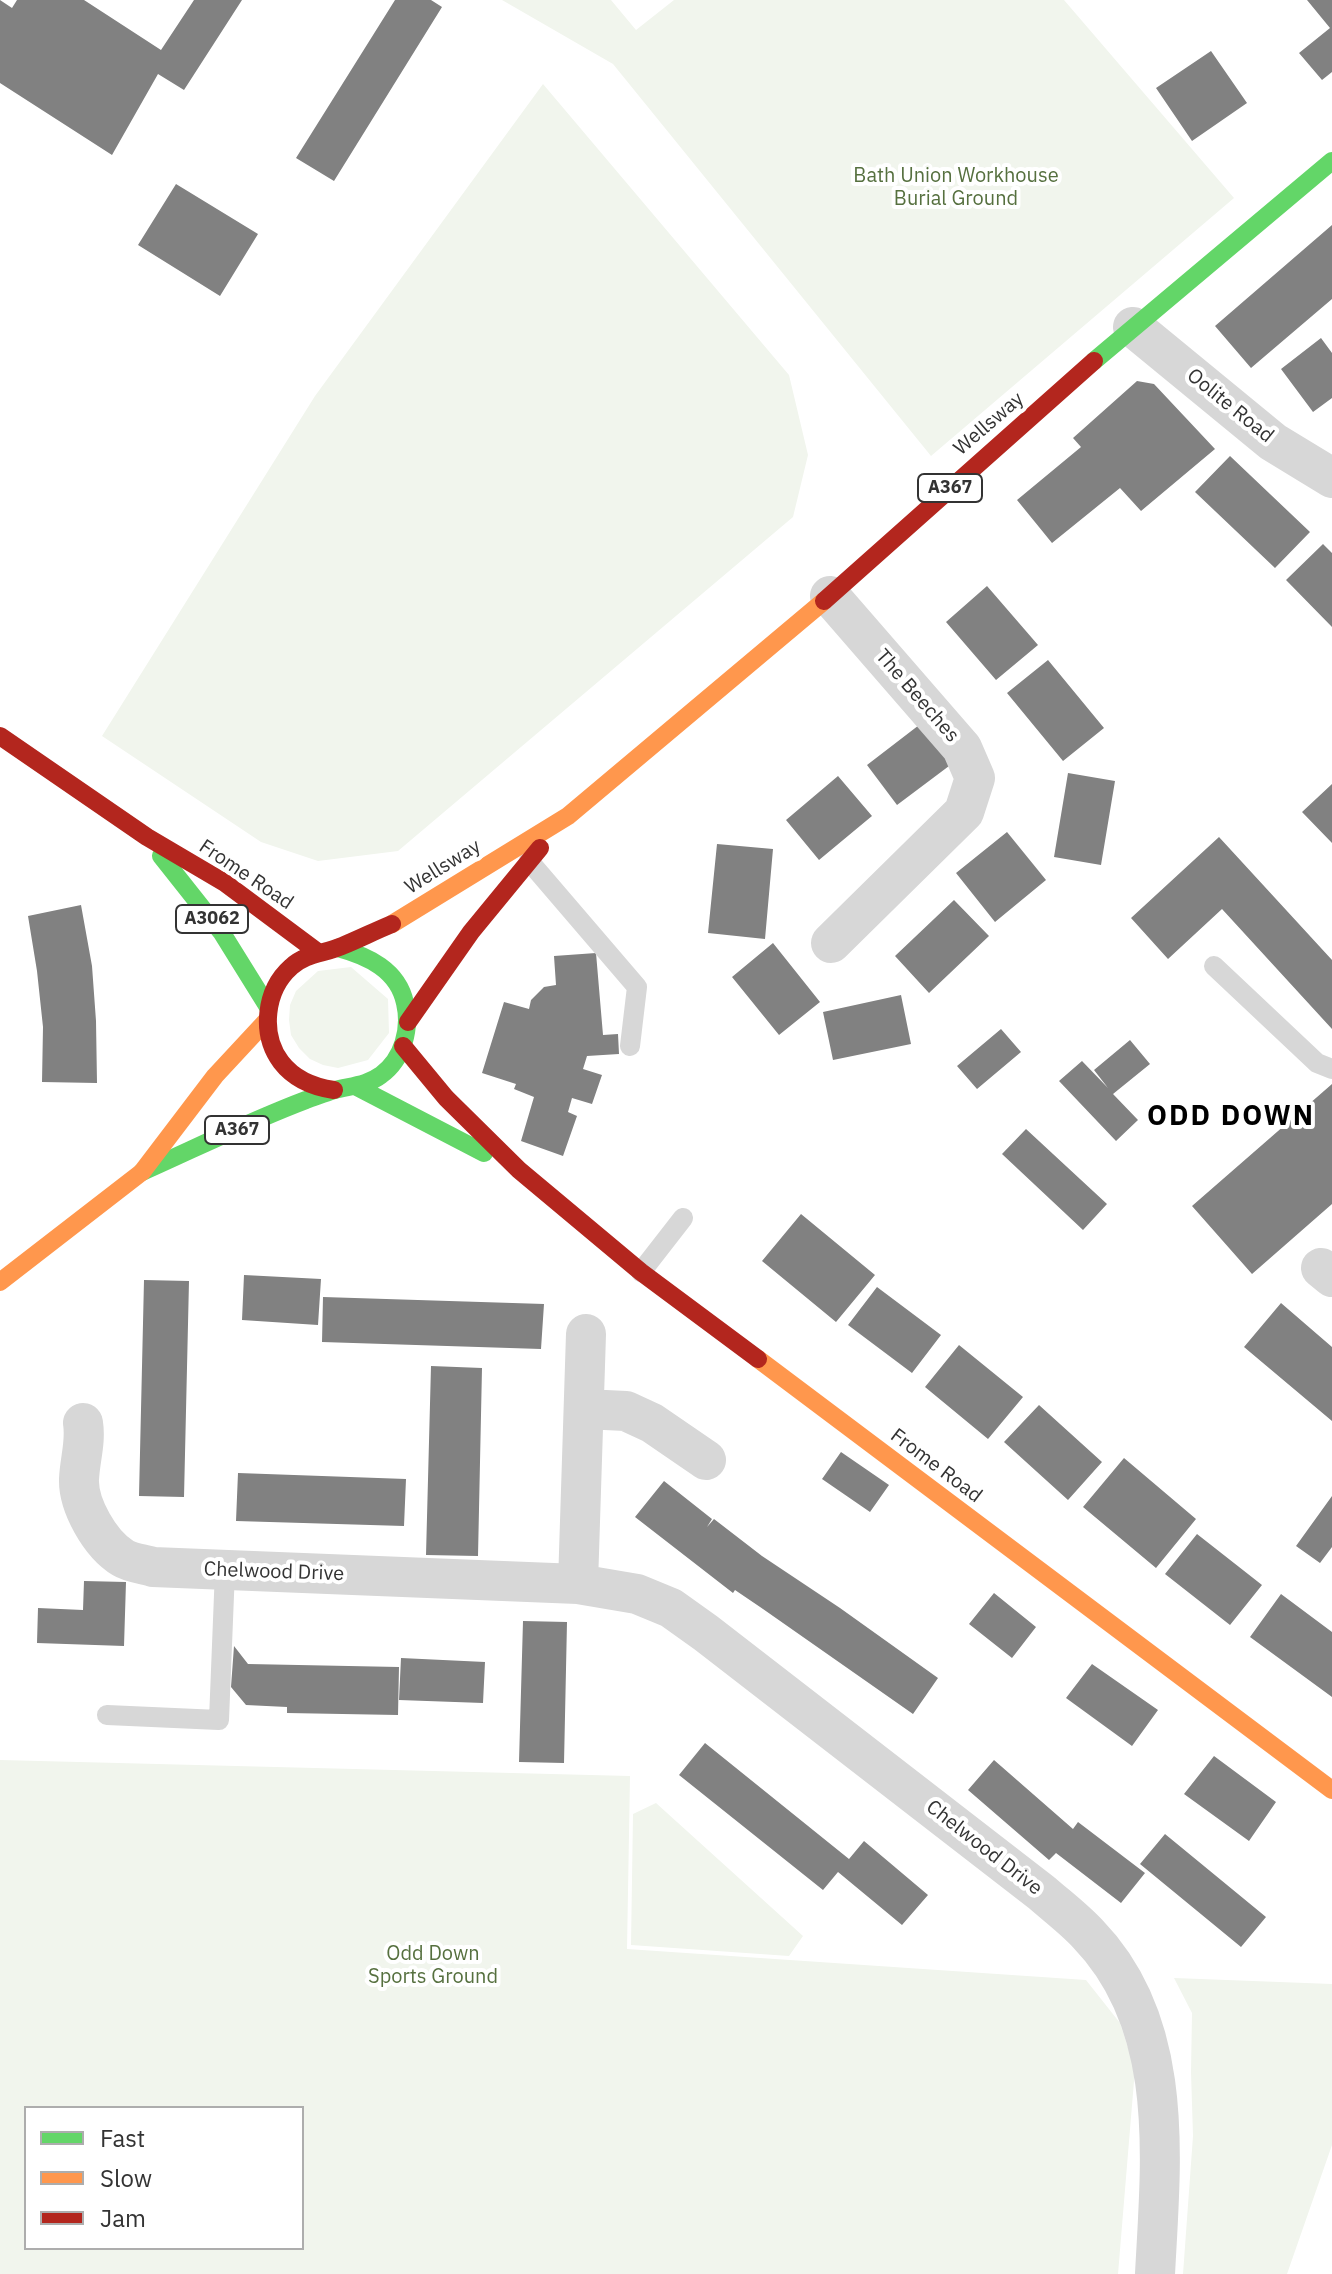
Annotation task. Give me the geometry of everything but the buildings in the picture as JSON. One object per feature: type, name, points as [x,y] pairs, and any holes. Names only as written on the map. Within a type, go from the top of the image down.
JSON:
[{"type":"main road","name":"Wellsway","points":[[142,1172],[267,1014],[278,982],[290,967],[308,955],[338,948],[396,922],[568,816],[830,596],[1133,327],[1332,161]]},
{"type":"main road","name":"Frome Road","points":[[0,736],[147,837],[225,883],[319,953]]},
{"type":"main road","name":"Wellsway","points":[[408,1022],[436,976],[500,894],[568,816]]},
{"type":"main road","name":"Frome Road","points":[[147,837],[222,933],[267,1014]]},
{"type":"main road","name":"Wellsway","points":[[0,1282],[142,1172],[334,1090],[357,1087],[382,1074],[403,1046],[408,1022],[405,998],[399,985],[383,966],[361,953],[338,948]]},
{"type":"main road","name":"Wellsway","points":[[267,1014],[270,1041],[281,1062],[301,1080],[334,1090]]},
{"type":"main road","name":"Frome Road","points":[[403,1046],[446,1098],[519,1170],[641,1272],[1332,1790]]},
{"type":"main road","name":"Frome Road","points":[[357,1087],[519,1170]]},
{"type":"street","name":"Oolite Road","points":[[1133,327],[1273,442],[1332,478]]},
{"type":"street","name":"The Beeches","points":[[830,596],[962,748],[975,778],[964,812],[831,943]]},
{"type":"street","points":[[578,1584],[586,1334]]},
{"type":"street","points":[[584,1409],[626,1411],[652,1423],[706,1460]]},
{"type":"street","name":"Chelwood Drive","points":[[83,1423],[85,1438],[79,1481],[88,1517],[104,1541],[124,1559],[153,1567],[578,1584],[637,1594],[671,1608],[716,1640],[1030,1883],[1089,1935],[1123,1982],[1138,2012],[1154,2070],[1161,2132],[1155,2274]]},
{"type":"lane","points":[[529,861],[637,987],[630,1046]]},
{"type":"lane","points":[[1214,966],[1317,1063],[1332,1069]]},
{"type":"lane","points":[[641,1272],[683,1218]]},
{"type":"lane","points":[[107,1715],[219,1720],[225,1570]]},
{"type":"green space","name":"Bath Union Workhouse Burial Ground","points":[[502,0],[611,0],[636,30],[674,0],[1064,0],[1234,198],[931,456],[613,64]]},
{"type":"green space","points":[[543,84],[789,375],[808,455],[793,517],[398,851],[318,861],[261,842],[102,736],[315,396]]},
{"type":"green space","points":[[351,967],[388,999],[389,1033],[368,1060],[338,1068],[323,1065],[310,1059],[291,1035],[290,1005],[296,991],[318,971]]},
{"type":"green space","name":"Odd Down Sports Ground","points":[[0,1760],[630,1776],[627,1949],[1086,1980],[1120,2023],[1135,2069],[1118,2274],[0,2274]]},
{"type":"green space","points":[[656,1803],[803,1936],[789,1956],[631,1945],[633,1814]]},
{"type":"green space","points":[[1174,1978],[1332,1984],[1332,2145],[1287,2274],[1183,2274],[1193,2136],[1192,2013]]},
{"type":"traffic: fast","points":[[1094,361],[1332,161]]},
{"type":"traffic: fast","points":[[161,856],[222,933],[268,1007]]},
{"type":"traffic: fast","points":[[142,1172],[285,1108],[370,1081],[389,1068],[400,1052],[406,1033],[407,1013],[401,991],[380,966],[338,948]]},
{"type":"traffic: fast","points":[[357,1087],[484,1153]]},
{"type":"traffic: slow","points":[[392,924],[568,816],[824,601]]},
{"type":"traffic: slow","points":[[0,1282],[142,1172],[215,1076],[267,1020]]},
{"type":"traffic: slow","points":[[758,1359],[1332,1790]]},
{"type":"traffic: jam","points":[[824,601],[1094,361]]},
{"type":"traffic: jam","points":[[0,736],[147,837],[225,883],[319,953]]},
{"type":"traffic: jam","points":[[408,1022],[471,932],[540,848]]},
{"type":"traffic: jam","points":[[334,1090],[304,1081],[281,1062],[270,1039],[268,1013],[271,1000],[282,977],[297,962],[392,924]]},
{"type":"traffic: jam","points":[[403,1046],[446,1098],[519,1170],[641,1272],[758,1359]]},
{"type":"district","name":"ODD DOWN","points":[[1231,1117]]}]
